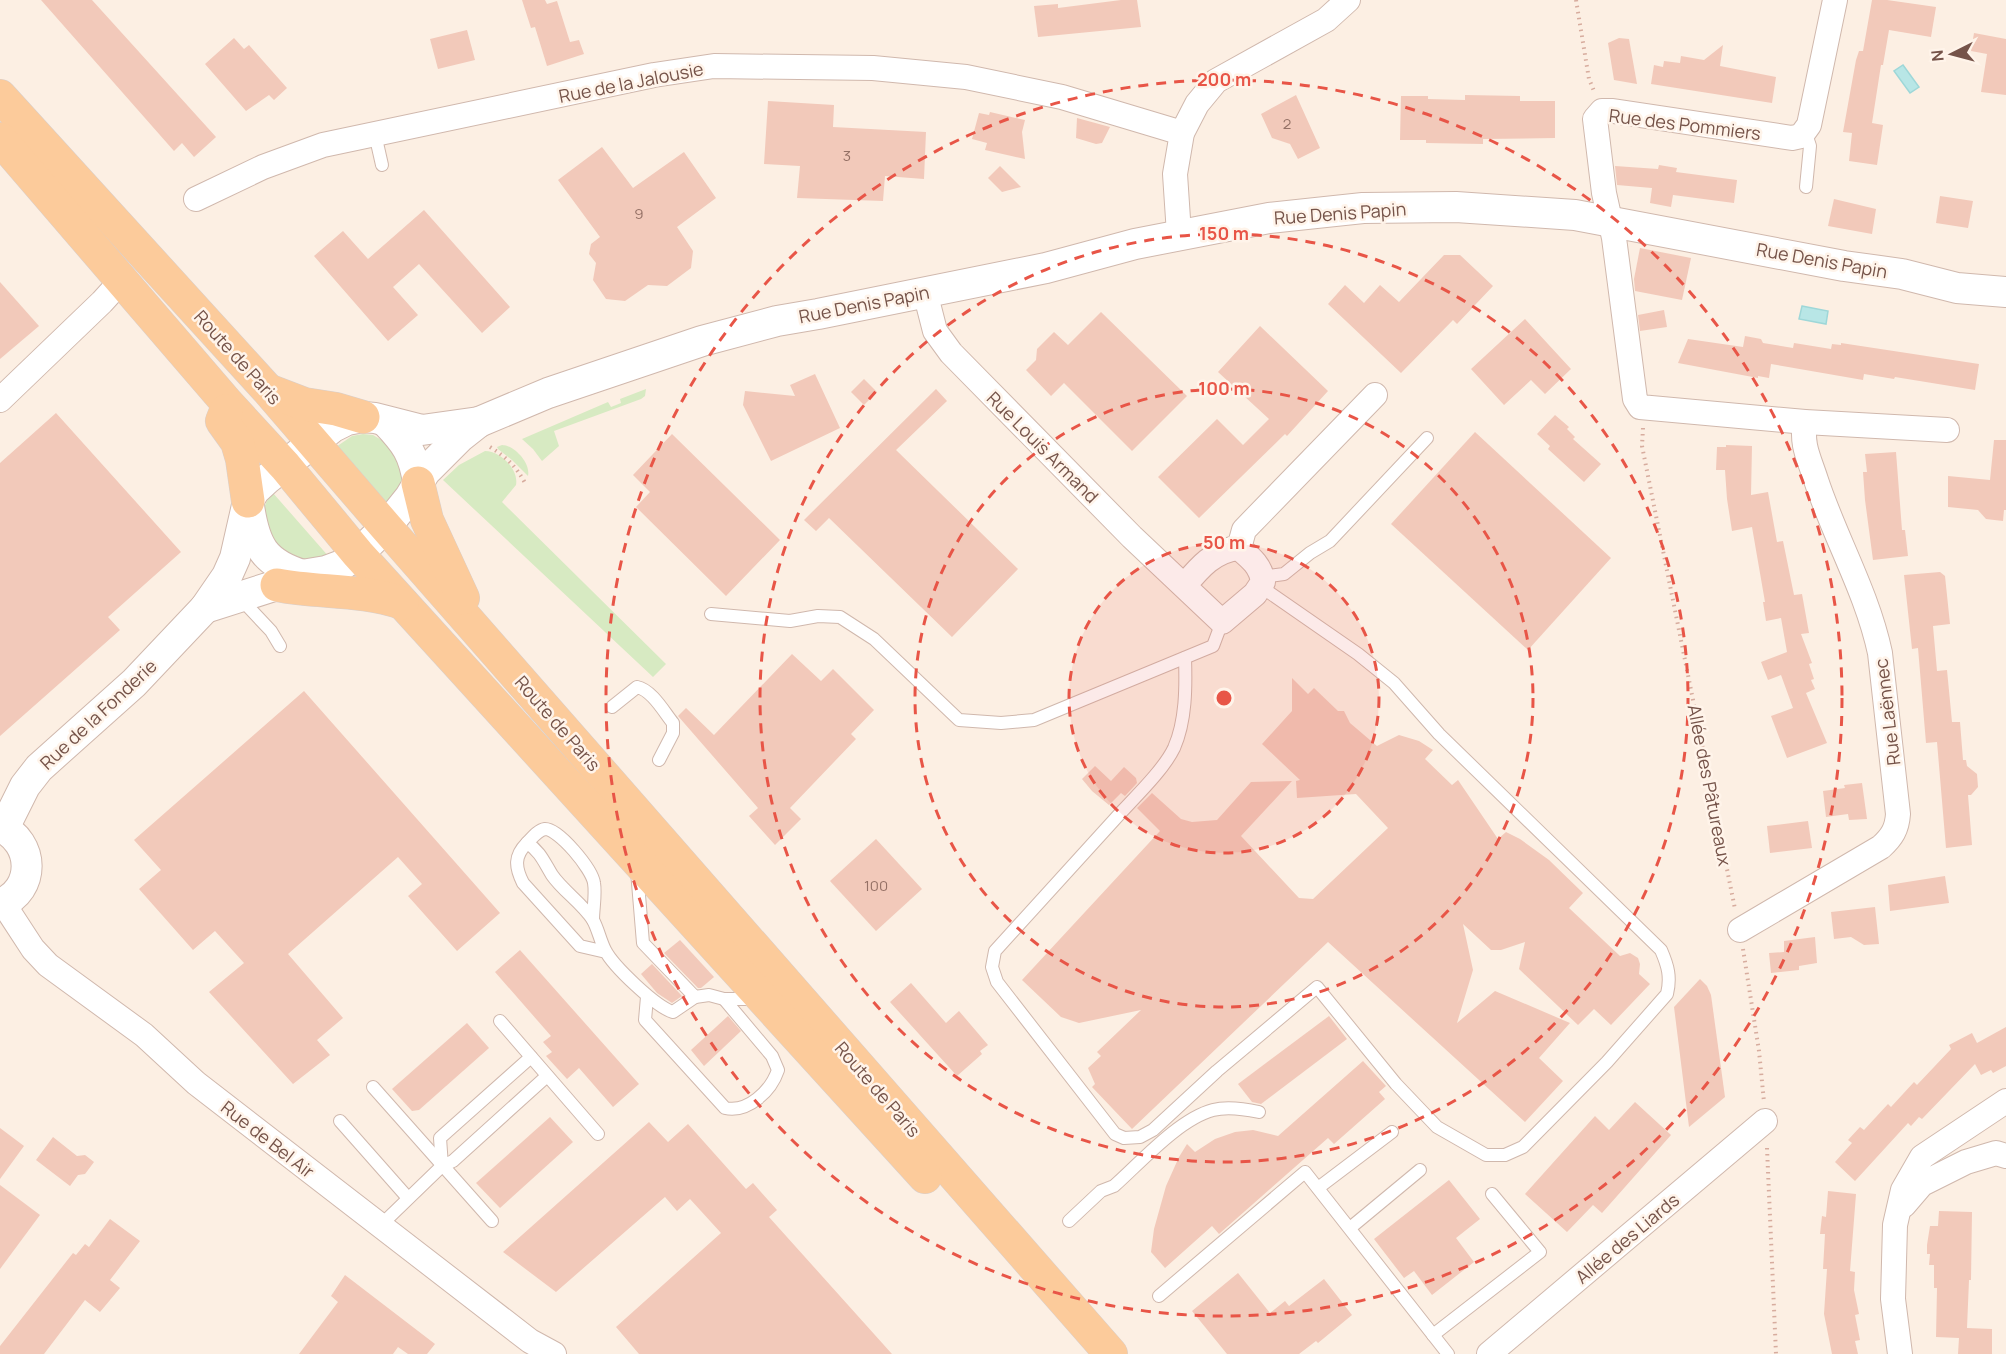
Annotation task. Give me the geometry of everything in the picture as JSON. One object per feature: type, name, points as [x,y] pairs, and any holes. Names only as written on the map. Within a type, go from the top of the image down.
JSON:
[{"type":"main road","name":"Route de Paris","points":[[0,96],[315,442],[386,527],[1111,1354]]},
{"type":"main road","name":"Route de Paris","points":[[0,139],[228,404],[285,466],[358,554],[764,999],[1083,1354]]},
{"type":"main road","points":[[89,243],[112,231],[124,231]]},
{"type":"main road","points":[[267,389],[304,404],[375,419]]},
{"type":"main road","points":[[228,404],[222,421],[237,442],[248,501]]},
{"type":"main road","points":[[418,483],[427,520],[475,627]]},
{"type":"main road","points":[[290,580],[298,589],[355,592],[402,603]]},
{"type":"street","points":[[1179,234],[1175,174],[1182,133],[1197,104],[1216,81],[1326,20],[1348,0]]},
{"type":"street","points":[[1805,131],[1809,126],[1835,0]]},
{"type":"street","name":"Rue de la Jalousie","points":[[196,199],[263,167],[323,145],[654,75],[714,66],[873,68],[966,76],[1062,97],[1182,133]]},
{"type":"street","name":"Rue des Pommiers","points":[[1611,221],[1604,193],[1595,119],[1602,111],[1792,138],[1802,136],[1805,131]]},
{"type":"street","name":"Rue Denis Papin","points":[[485,434],[548,393],[702,341],[777,321],[1046,268],[1179,234],[1269,218],[1363,208],[1456,207],[1557,214],[1611,221],[1844,266],[1902,274],[1957,288],[2006,292]]},
{"type":"street","points":[[1611,221],[1635,399],[1640,407],[1805,422],[1947,430]]},
{"type":"street","points":[[0,400],[122,280]]},
{"type":"street","name":"Rue Louis Armand","points":[[925,292],[935,331],[951,353],[1132,537],[1185,586]]},
{"type":"street","points":[[1239,548],[1244,530],[1376,395]]},
{"type":"street","points":[[375,419],[422,430],[485,434],[435,460],[386,527],[358,554],[342,565],[290,580],[233,586],[235,558],[248,501],[255,490],[333,427],[346,420],[375,419]]},
{"type":"street","points":[[375,419],[407,445],[412,455],[418,483]]},
{"type":"street","name":"Rue Laënnec","points":[[1740,930],[1881,847],[1891,837],[1897,825],[1898,814],[1880,652],[1875,629],[1826,512],[1803,438],[1805,422]]},
{"type":"street","points":[[248,501],[255,538],[263,552],[274,563],[286,570],[290,580]]},
{"type":"street","points":[[1239,548],[1254,560],[1261,582],[1255,594],[1222,622],[1185,586],[1202,566],[1226,549],[1239,548]]},
{"type":"street","name":"Rue de la Fonderie","points":[[2,827],[20,793],[39,768],[93,717],[134,683],[205,608],[233,586]]},
{"type":"street","points":[[1,904],[12,898],[21,888],[27,867],[26,853],[21,844],[14,835],[2,827]]},
{"type":"street","name":"Rue de Bel Air","points":[[1,904],[33,949],[48,965],[144,1035],[196,1083],[530,1341],[554,1354]]},
{"type":"street","points":[[1900,1354],[1893,1299],[1895,1225],[1903,1190],[1922,1156],[2006,1101]]},
{"type":"street","name":"Allée des Liards","points":[[1489,1354],[1766,1121]]},
{"type":"street","points":[[1899,1211],[1922,1184],[1966,1161],[1996,1153],[2006,1156]]},
{"type":"lane","points":[[1805,131],[1810,146],[1806,187]]},
{"type":"lane","points":[[375,134],[382,165]]},
{"type":"lane","points":[[1261,582],[1284,574],[1310,553],[1330,542],[1427,438]]},
{"type":"lane","points":[[1185,658],[1186,684],[1182,718],[1174,748],[1128,804],[994,951],[992,967],[997,982],[1115,1134],[1124,1138],[1140,1137],[1153,1130],[1217,1071],[1317,987],[1396,1084],[1437,1127],[1486,1155],[1505,1155],[1523,1147],[1606,1062],[1667,994],[1670,983],[1669,968],[1661,950],[1439,734],[1394,683],[1261,582]]},
{"type":"lane","points":[[233,586],[271,631],[280,646]]},
{"type":"lane","points":[[711,614],[789,621],[818,616],[840,617],[874,639],[959,720],[1000,723],[1035,720],[1213,646],[1222,622]]},
{"type":"lane","points":[[612,707],[637,687],[644,689],[673,723],[673,733],[659,760]]},
{"type":"lane","points":[[593,920],[594,883],[587,867],[554,832],[544,829],[538,832],[519,851],[516,859],[517,871],[523,883],[580,946],[606,952]]},
{"type":"lane","points":[[527,843],[534,847],[545,860],[552,875],[593,920],[606,952],[647,997],[666,1010],[673,1012],[695,997],[709,995],[724,999],[764,999]]},
{"type":"lane","points":[[635,858],[643,943],[695,997]]},
{"type":"lane","points":[[647,997],[645,1020],[724,1108],[735,1110],[747,1106],[758,1097],[774,1080],[778,1070],[772,1056],[724,999]]},
{"type":"lane","points":[[500,1022],[598,1134]]},
{"type":"lane","points":[[442,1166],[440,1138],[531,1057]]},
{"type":"lane","points":[[381,1226],[442,1166],[453,1161],[547,1076]]},
{"type":"lane","points":[[373,1087],[492,1221]]},
{"type":"lane","points":[[1069,1221],[1101,1191],[1114,1186],[1183,1125],[1200,1114],[1215,1109],[1230,1108],[1259,1112]]},
{"type":"lane","points":[[340,1120],[408,1198]]},
{"type":"lane","points":[[1318,1188],[1392,1132]]},
{"type":"lane","points":[[1350,1228],[1420,1170]]},
{"type":"lane","points":[[1159,1296],[1305,1172],[1448,1354]]},
{"type":"lane","points":[[1433,1335],[1540,1252],[1492,1194]]},
{"type":"path","points":[[1576,0],[1589,79],[1602,111]]},
{"type":"path","name":"Allée des Pâtureaux","points":[[1640,407],[1644,428],[1642,446],[1750,980],[1766,1121],[1776,1354]]},
{"type":"path","points":[[485,434],[518,469],[525,483]]},
{"type":"green space","points":[[646,389],[645,396],[641,399],[554,431],[559,446],[542,461],[522,439],[608,402],[611,407],[621,403],[620,399]]},
{"type":"green space","points":[[373,435],[390,445],[403,476],[401,486],[387,505],[336,447],[352,436]]},
{"type":"green space","points":[[502,445],[512,448],[521,456],[527,466],[528,476],[498,449],[497,447]]},
{"type":"green space","points":[[485,451],[497,454],[515,473],[516,485],[502,502],[666,664],[653,677],[443,480],[459,465]]},
{"type":"green space","points":[[273,493],[330,558],[326,561],[281,558],[265,525],[264,517],[267,501]]},
{"type":"water","points":[[1903,65],[1919,87],[1910,93],[1894,71]]},
{"type":"water","points":[[1802,306],[1828,311],[1826,324],[1799,319]]},
{"type":"building","points":[[41,0],[92,0],[216,137],[194,157],[182,143],[174,151]]},
{"type":"building","points":[[522,0],[545,0],[547,4],[557,1],[570,42],[579,40],[584,54],[547,66],[535,27],[531,28]]},
{"type":"building","points":[[1137,0],[1141,27],[1038,37],[1034,6],[1058,4],[1058,8]]},
{"type":"building","points":[[1872,0],[1936,7],[1931,37],[1889,30],[1872,123],[1883,125],[1877,165],[1849,161],[1852,133],[1843,132],[1856,60],[1859,51],[1863,51]]},
{"type":"building","points":[[467,30],[475,60],[438,69],[430,39]]},
{"type":"building","points":[[1974,33],[2006,39],[2006,95],[1981,92],[1987,54],[1971,51]]},
{"type":"building","points":[[234,38],[244,49],[249,45],[287,88],[274,100],[269,95],[246,111],[205,64]]},
{"type":"building","points":[[1619,38],[1629,39],[1637,84],[1614,80],[1608,43]]},
{"type":"building","points":[[1723,45],[1720,66],[1776,77],[1772,103],[1651,84],[1654,65],[1663,67],[1664,61],[1680,63],[1681,56],[1704,60]]},
{"type":"building","points":[[1296,95],[1320,148],[1298,159],[1290,144],[1272,138],[1261,114]]},
{"type":"building","points":[[1465,95],[1520,96],[1520,101],[1555,101],[1555,138],[1483,139],[1483,144],[1400,140],[1401,96],[1465,100]]},
{"type":"building","points":[[768,101],[834,105],[833,127],[926,132],[924,179],[885,176],[883,201],[797,198],[800,166],[764,164]]},
{"type":"building","points":[[990,112],[1025,120],[1022,132],[1025,159],[985,150],[987,143],[972,139],[979,113],[989,115]]},
{"type":"building","points":[[1077,118],[1110,127],[1102,143],[1096,144],[1076,138]]},
{"type":"building","points":[[602,147],[633,188],[684,152],[716,198],[677,227],[693,251],[691,268],[667,286],[648,285],[625,301],[606,299],[593,280],[596,263],[589,254],[591,244],[600,237],[558,180]]},
{"type":"building","points":[[1659,165],[1677,168],[1676,172],[1737,180],[1734,203],[1673,195],[1671,207],[1650,203],[1652,188],[1617,185],[1615,166],[1658,169]]},
{"type":"building","points":[[1000,166],[1021,187],[1002,192],[988,178]]},
{"type":"building","points":[[1940,196],[1973,201],[1968,228],[1936,223]]},
{"type":"building","points":[[1834,199],[1876,209],[1872,234],[1828,226]]},
{"type":"building","points":[[424,210],[510,307],[482,333],[419,264],[393,287],[418,315],[388,341],[314,256],[343,231],[368,259]]},
{"type":"building","points":[[1640,248],[1691,258],[1682,300],[1635,291],[1634,279]]},
{"type":"building","points":[[1444,255],[1460,255],[1493,286],[1457,324],[1453,320],[1401,373],[1328,304],[1345,285],[1364,303],[1380,285],[1399,302]]},
{"type":"building","points":[[0,282],[39,326],[0,359]]},
{"type":"building","points":[[1664,310],[1667,327],[1640,331],[1638,315]]},
{"type":"building","points":[[1101,312],[1187,396],[1132,451],[1064,383],[1051,396],[1026,370],[1036,360],[1037,349],[1054,332],[1068,345]]},
{"type":"building","points":[[1525,319],[1571,369],[1545,394],[1531,380],[1504,405],[1471,369]]},
{"type":"building","points":[[1260,326],[1328,391],[1287,436],[1285,434],[1199,518],[1158,477],[1217,419],[1243,445],[1269,419],[1218,372]]},
{"type":"building","points":[[1745,336],[1761,339],[1763,343],[1793,348],[1794,343],[1831,349],[1832,344],[1841,345],[1841,343],[1979,364],[1975,390],[1864,374],[1863,380],[1771,364],[1769,378],[1758,376],[1758,378],[1678,363],[1688,339],[1743,347]]},
{"type":"building","points":[[815,374],[840,428],[771,461],[743,405],[745,391],[795,396],[790,385]]},
{"type":"building","points":[[864,379],[877,392],[864,405],[851,392]]},
{"type":"building","points":[[936,389],[947,401],[896,450],[1018,569],[952,637],[829,518],[816,531],[804,520]]},
{"type":"building","points":[[56,413],[181,552],[108,617],[120,630],[0,736],[0,463]]},
{"type":"building","points":[[1555,415],[1569,427],[1567,429],[1575,437],[1573,439],[1601,464],[1584,482],[1548,449],[1550,446],[1537,434]]},
{"type":"building","points":[[1475,432],[1611,558],[1528,650],[1391,524]]},
{"type":"building","points":[[672,434],[780,540],[726,596],[636,507],[650,492],[633,475]]},
{"type":"building","points":[[1994,440],[2006,440],[2006,510],[2004,510],[2003,521],[1986,519],[1978,510],[1948,507],[1948,476],[1990,480]]},
{"type":"building","points":[[1726,445],[1752,446],[1751,495],[1768,492],[1777,542],[1783,541],[1794,595],[1802,594],[1809,633],[1801,634],[1812,663],[1809,664],[1815,689],[1806,693],[1827,743],[1787,758],[1771,716],[1793,708],[1781,675],[1768,680],[1761,662],[1787,652],[1781,618],[1766,621],[1763,602],[1765,602],[1752,527],[1732,531],[1725,470],[1716,470],[1717,447],[1726,447]]},
{"type":"building","points":[[1896,452],[1902,530],[1905,530],[1908,556],[1873,560],[1865,500],[1863,472],[1867,472],[1865,454]]},
{"type":"building","points":[[1940,572],[1945,576],[1950,624],[1933,626],[1937,671],[1947,670],[1952,722],[1960,722],[1963,760],[1966,760],[1967,766],[1977,774],[1978,787],[1971,795],[1968,795],[1972,845],[1946,848],[1937,742],[1926,743],[1918,648],[1912,649],[1904,575]]},
{"type":"building","points":[[792,654],[821,681],[833,669],[874,710],[851,734],[856,739],[790,808],[801,819],[775,845],[749,816],[758,808],[678,716],[686,708],[714,735]]},
{"type":"building","points":[[1292,678],[1308,694],[1314,688],[1338,711],[1344,711],[1350,723],[1377,746],[1399,735],[1419,741],[1433,750],[1425,759],[1452,785],[1458,780],[1498,839],[1506,832],[1549,860],[1583,893],[1569,908],[1620,956],[1630,953],[1638,958],[1639,974],[1650,984],[1611,1025],[1594,1009],[1578,1025],[1519,969],[1525,942],[1501,950],[1491,950],[1463,924],[1473,970],[1457,1023],[1495,991],[1570,1023],[1539,1058],[1563,1081],[1525,1122],[1328,942],[1132,1129],[1092,1087],[1095,1084],[1088,1068],[1101,1056],[1097,1052],[1141,1010],[1079,1023],[1061,1017],[1022,980],[1160,831],[1137,808],[1152,793],[1181,819],[1192,822],[1217,820],[1251,782],[1292,781],[1241,836],[1299,898],[1313,899],[1388,828],[1356,794],[1297,798],[1296,781],[1300,780],[1262,744],[1292,711]]},
{"type":"building","points":[[304,691],[500,913],[457,951],[408,896],[422,884],[398,857],[288,954],[343,1018],[317,1040],[330,1055],[293,1084],[209,992],[244,963],[215,931],[193,950],[139,889],[161,870],[134,840]]},
{"type":"building","points":[[1095,766],[1111,781],[1124,767],[1136,778],[1137,783],[1125,796],[1121,793],[1109,805],[1082,779]]},
{"type":"building","points":[[1862,783],[1867,819],[1849,820],[1848,814],[1826,817],[1823,791]]},
{"type":"building","points":[[1808,821],[1812,848],[1770,853],[1767,826]]},
{"type":"building","points":[[876,839],[922,889],[876,931],[830,881]]},
{"type":"building","points":[[1945,876],[1949,903],[1890,911],[1888,885]]},
{"type":"building","points":[[1875,907],[1879,944],[1864,945],[1851,937],[1834,939],[1831,912]]},
{"type":"building","points":[[1815,937],[1817,963],[1799,966],[1799,970],[1771,973],[1769,953],[1784,952],[1784,941]]},
{"type":"building","points":[[680,940],[714,977],[701,988],[698,988],[664,953]]},
{"type":"building","points":[[520,950],[639,1084],[613,1107],[579,1068],[567,1079],[546,1056],[552,1052],[543,1042],[551,1036],[495,972]]},
{"type":"building","points":[[652,964],[682,996],[672,1003],[657,993],[641,974]]},
{"type":"building","points":[[1700,979],[1707,986],[1711,995],[1725,1097],[1689,1127],[1674,1007]]},
{"type":"building","points":[[911,983],[946,1023],[959,1011],[988,1045],[980,1051],[982,1054],[957,1076],[890,1002]]},
{"type":"building","points":[[728,1016],[741,1031],[704,1066],[691,1050]]},
{"type":"building","points":[[1329,1016],[1347,1039],[1261,1104],[1252,1102],[1238,1084]]},
{"type":"building","points":[[467,1023],[489,1048],[419,1110],[412,1111],[392,1089]]},
{"type":"building","points":[[2006,1027],[2006,1066],[1993,1073],[1991,1070],[1981,1075],[1975,1064],[1922,1119],[1919,1117],[1911,1126],[1908,1123],[1855,1181],[1835,1162],[1852,1143],[1848,1140],[1860,1127],[1864,1130],[1888,1104],[1891,1107],[1914,1082],[1917,1085],[1951,1049],[1949,1045],[1972,1033],[1977,1043]]},
{"type":"building","points":[[1363,1061],[1386,1086],[1379,1092],[1385,1099],[1334,1144],[1328,1138],[1219,1234],[1212,1226],[1165,1268],[1151,1252],[1154,1229],[1166,1186],[1187,1144],[1195,1152],[1215,1139],[1235,1132],[1253,1130],[1278,1136]]},
{"type":"building","points":[[1635,1102],[1671,1135],[1602,1213],[1593,1205],[1567,1232],[1525,1194],[1595,1116],[1609,1130]]},
{"type":"building","points":[[550,1117],[573,1142],[500,1208],[476,1183]]},
{"type":"building","points":[[649,1122],[668,1142],[688,1124],[746,1189],[753,1183],[777,1210],[769,1217],[892,1354],[639,1354],[616,1327],[721,1233],[690,1199],[677,1211],[665,1197],[556,1292],[503,1252]]},
{"type":"building","points":[[0,1128],[24,1146],[0,1179]]},
{"type":"building","points":[[53,1137],[77,1156],[85,1155],[94,1162],[85,1174],[78,1175],[70,1186],[36,1160]]},
{"type":"building","points":[[1449,1180],[1480,1219],[1456,1238],[1474,1262],[1432,1295],[1414,1271],[1404,1278],[1374,1239]]},
{"type":"building","points":[[0,1185],[40,1215],[0,1269]]},
{"type":"building","points":[[1828,1191],[1856,1194],[1850,1271],[1855,1272],[1854,1290],[1859,1314],[1855,1315],[1860,1340],[1855,1341],[1858,1354],[1832,1354],[1824,1314],[1827,1269],[1823,1269],[1825,1234],[1820,1234],[1822,1216],[1826,1217]]},
{"type":"building","points":[[1939,1211],[1972,1212],[1971,1280],[1969,1280],[1967,1328],[1992,1329],[1992,1354],[1958,1354],[1959,1338],[1936,1337],[1937,1288],[1934,1288],[1934,1265],[1929,1265],[1930,1254],[1927,1254],[1927,1245],[1930,1226],[1938,1226]]},
{"type":"building","points":[[110,1219],[140,1241],[110,1280],[120,1288],[100,1312],[85,1300],[44,1354],[0,1354],[0,1346],[73,1253],[76,1255],[85,1244],[89,1247]]},
{"type":"building","points":[[1238,1273],[1270,1313],[1285,1301],[1289,1306],[1324,1279],[1352,1315],[1318,1343],[1316,1341],[1299,1354],[1227,1354],[1192,1311]]},
{"type":"building","points":[[345,1275],[435,1344],[427,1354],[408,1354],[398,1347],[393,1354],[299,1354],[338,1302],[331,1296]]}]
